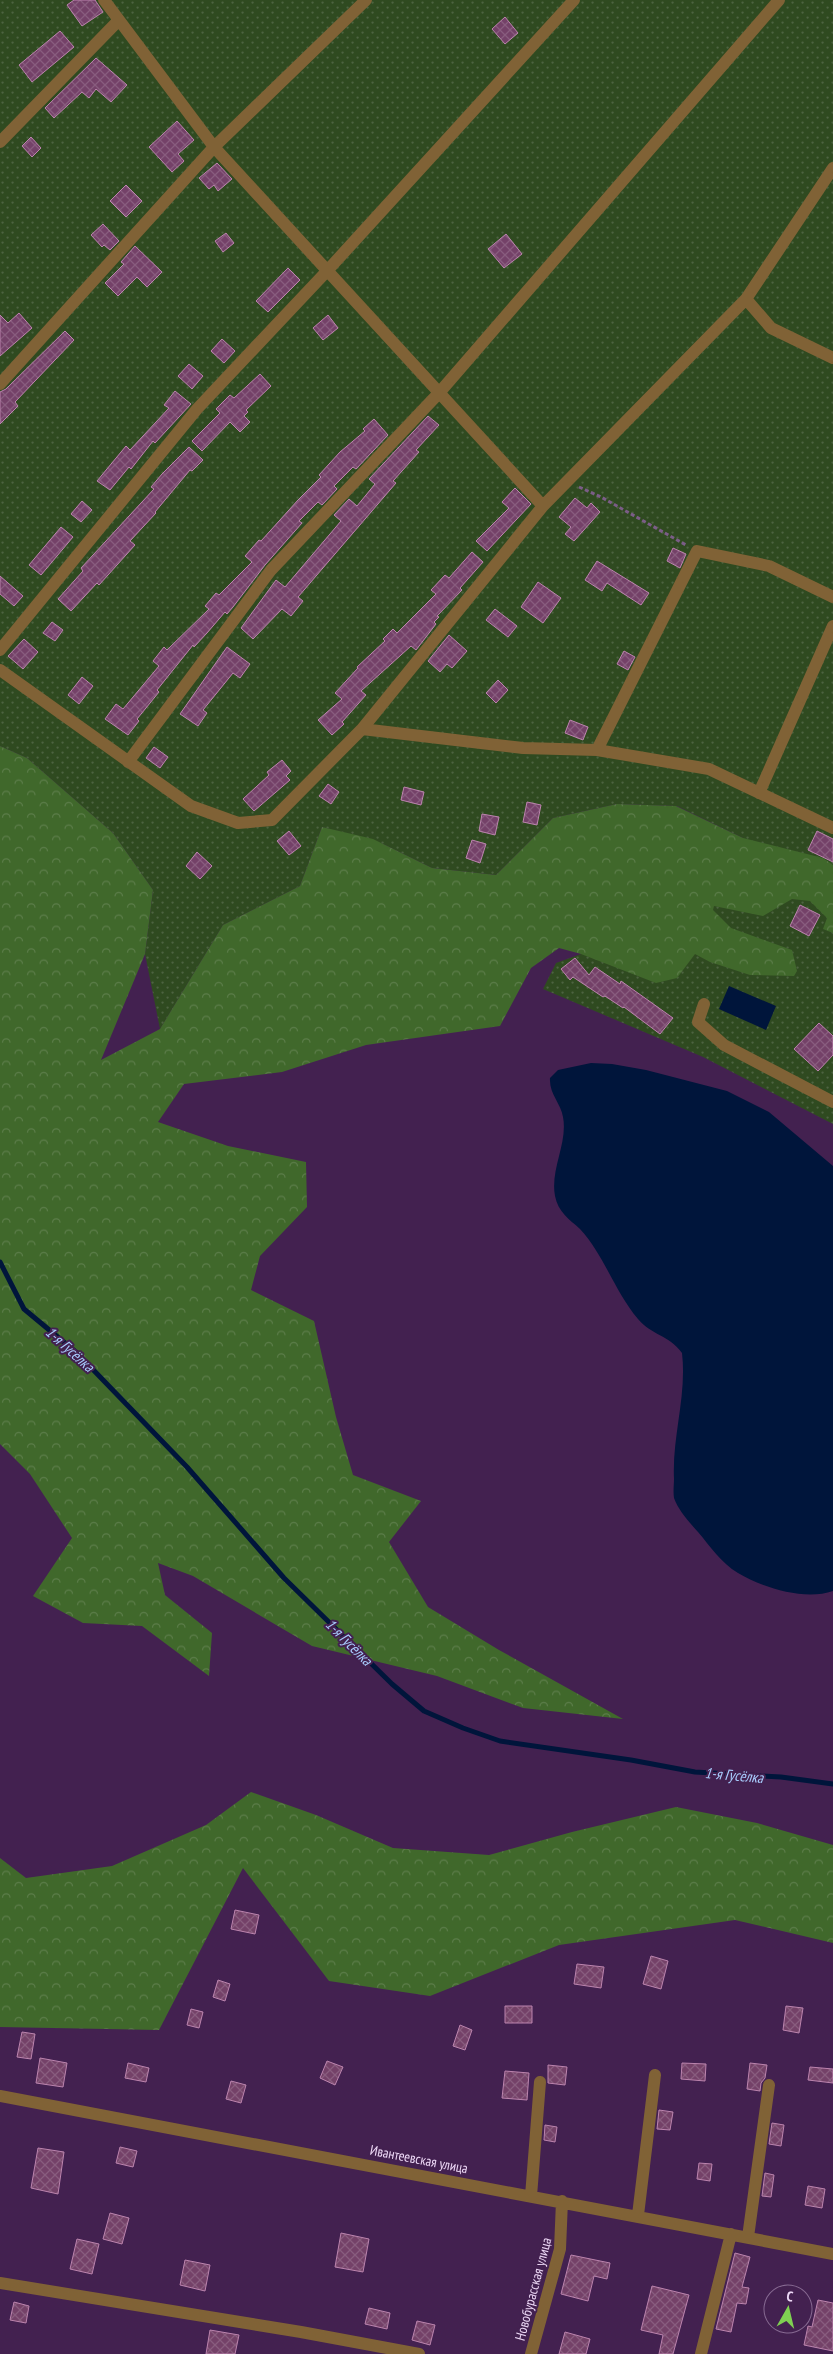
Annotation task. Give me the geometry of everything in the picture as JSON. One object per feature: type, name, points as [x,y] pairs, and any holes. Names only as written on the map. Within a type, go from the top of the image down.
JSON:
[{"type":"street","points":[[104,0],[214,147],[543,506]]},
{"type":"street","points":[[0,384],[214,147],[366,0]]},
{"type":"street","points":[[0,650],[197,409],[574,0]]},
{"type":"street","points":[[128,762],[271,570],[439,393],[779,0]]},
{"type":"street","points":[[0,142],[119,20]]},
{"type":"street","points":[[0,670],[191,806],[238,823],[272,820],[362,729],[543,506],[746,299],[833,168]]},
{"type":"street","points":[[746,299],[770,328],[833,358]]},
{"type":"street","points":[[597,750],[697,551],[768,566],[833,597]]},
{"type":"street","points":[[759,793],[833,626]]},
{"type":"street","points":[[362,729],[523,748],[597,750],[708,769],[833,828]]},
{"type":"street","points":[[704,1004],[698,1022],[724,1044],[833,1102]]},
{"type":"street","points":[[638,2215],[655,2075]]},
{"type":"street","points":[[531,2196],[540,2082]]},
{"type":"street","points":[[748,2237],[768,2085]]},
{"type":"street","name":"Ивантеевская улица","points":[[0,2096],[638,2215],[833,2254]]},
{"type":"street","name":"Новобурасская улица","points":[[531,2354],[560,2249],[562,2201]]},
{"type":"street","points":[[700,2354],[731,2234]]},
{"type":"street","points":[[0,2283],[301,2332],[419,2354]]},
{"type":"path","points":[[567,481],[601,497],[697,551]]},
{"type":"green space","points":[[0,0],[833,0],[833,1124],[703,1057],[543,989],[556,963],[581,954],[743,838],[677,806],[617,804],[553,818],[496,875],[432,868],[383,844],[322,827],[300,886],[223,925],[160,1029],[145,954],[153,890],[113,833],[27,758],[0,746]]},
{"type":"green space","points":[[0,746],[27,758],[113,833],[153,890],[145,954],[101,1060],[160,1029],[223,925],[300,886],[322,827],[373,839],[432,868],[496,875],[553,818],[617,804],[676,806],[743,838],[823,858],[833,865],[833,933],[823,929],[827,918],[810,901],[792,899],[763,916],[714,906],[713,910],[731,928],[792,950],[797,971],[794,976],[750,975],[710,962],[695,954],[677,978],[656,983],[581,954],[559,948],[531,968],[500,1026],[366,1045],[282,1072],[184,1084],[158,1122],[228,1146],[306,1162],[307,1207],[260,1256],[251,1290],[314,1321],[336,1417],[353,1475],[421,1501],[389,1542],[428,1607],[499,1650],[623,1719],[523,1708],[437,1676],[312,1646],[193,1576],[158,1563],[165,1595],[212,1633],[209,1676],[142,1626],[83,1623],[33,1596],[72,1538],[30,1474],[0,1444]]},
{"type":"green space","points":[[251,1792],[316,1815],[393,1848],[489,1855],[572,1832],[676,1807],[757,1823],[833,1845],[833,1943],[735,1920],[559,1945],[430,1996],[329,1981],[243,1868],[159,2030],[0,2027],[0,1858],[26,1878],[112,1866],[206,1825]]},
{"type":"water","points":[[729,986],[776,1006],[766,1030],[719,1009]]},
{"type":"water","points":[[591,1063],[612,1064],[646,1070],[727,1091],[769,1112],[833,1166],[833,1591],[810,1595],[797,1594],[759,1584],[738,1573],[716,1554],[684,1516],[676,1503],[674,1498],[674,1463],[683,1385],[682,1353],[671,1342],[649,1329],[638,1319],[596,1250],[580,1229],[561,1211],[556,1202],[555,1176],[564,1127],[562,1112],[551,1089],[550,1078],[558,1070]]},
{"type":"building","points":[[74,0],[95,0],[103,12],[82,26],[67,5]]},
{"type":"building","points":[[505,17],[518,33],[505,44],[492,29]]},
{"type":"building","points":[[60,31],[74,47],[32,82],[19,65]]},
{"type":"building","points":[[96,58],[127,85],[111,102],[96,89],[89,98],[82,92],[54,118],[45,108]]},
{"type":"building","points":[[177,121],[194,140],[178,154],[184,161],[172,172],[149,147]]},
{"type":"building","points":[[31,137],[41,148],[32,157],[22,146]]},
{"type":"building","points":[[217,163],[232,179],[218,191],[214,185],[209,189],[199,178]]},
{"type":"building","points":[[126,185],[142,201],[126,217],[110,201]]},
{"type":"building","points":[[103,224],[119,241],[110,250],[104,245],[102,247],[91,235]]},
{"type":"building","points":[[226,233],[234,243],[223,252],[215,241]]},
{"type":"building","points":[[506,234],[522,254],[504,268],[488,249]]},
{"type":"building","points":[[135,246],[162,272],[147,287],[137,277],[118,296],[105,283],[124,264],[121,262]]},
{"type":"building","points":[[288,268],[300,280],[268,312],[256,301]]},
{"type":"building","points":[[19,313],[32,328],[0,356],[0,315],[8,323]]},
{"type":"building","points":[[328,315],[338,328],[323,340],[313,328]]},
{"type":"building","points":[[65,331],[74,340],[15,402],[18,406],[0,424],[0,392],[6,389]]},
{"type":"building","points":[[222,339],[235,351],[224,363],[211,351]]},
{"type":"building","points":[[189,364],[203,376],[192,389],[178,376]]},
{"type":"building","points":[[260,374],[271,386],[246,410],[248,412],[244,416],[250,422],[240,432],[230,422],[202,451],[192,441],[220,413],[216,409],[230,395],[234,398]]},
{"type":"building","points":[[175,391],[191,404],[155,443],[153,441],[131,469],[129,467],[110,490],[97,481],[126,446],[130,450],[169,408],[164,405]]},
{"type":"building","points":[[428,416],[439,425],[416,450],[419,452],[393,481],[396,483],[298,597],[303,601],[291,616],[282,609],[253,639],[241,628],[276,580],[285,587],[341,521],[334,515],[349,499],[357,506],[375,484],[369,479]]},
{"type":"building","points":[[374,419],[388,435],[356,469],[353,467],[334,486],[337,489],[322,505],[318,502],[299,521],[302,523],[265,565],[233,607],[227,614],[225,612],[194,647],[193,645],[157,690],[159,692],[137,719],[139,721],[128,735],[105,719],[116,704],[123,709],[159,666],[153,661],[164,647],[167,650],[209,609],[205,606],[216,593],[219,595],[252,562],[245,556],[321,477],[319,475],[340,452],[365,431],[363,429]]},
{"type":"building","points":[[189,447],[203,460],[192,471],[190,470],[156,513],[130,541],[135,545],[99,585],[97,583],[71,611],[58,599],[83,571],[81,568],[154,489],[151,487],[162,474]]},
{"type":"building","points":[[515,488],[531,504],[487,551],[476,541],[509,508],[502,502]]},
{"type":"building","points":[[575,498],[587,508],[591,503],[600,512],[574,541],[565,534],[571,527],[559,517]]},
{"type":"building","points":[[82,501],[92,510],[81,522],[71,514]]},
{"type":"building","points":[[61,527],[73,537],[41,575],[29,565]]},
{"type":"building","points":[[673,548],[686,554],[680,568],[667,561]]},
{"type":"building","points":[[472,552],[483,562],[460,588],[462,590],[437,616],[439,617],[434,622],[436,624],[416,650],[411,646],[361,691],[366,695],[342,722],[344,724],[332,735],[318,720],[342,699],[335,693],[357,667],[385,641],[383,639],[393,629],[397,633],[436,594],[431,590],[445,575],[449,578]]},
{"type":"building","points":[[597,561],[649,593],[641,605],[607,583],[602,591],[585,580]]},
{"type":"building","points":[[0,576],[23,596],[14,606],[0,594]]},
{"type":"building","points":[[538,582],[561,598],[543,623],[521,607]]},
{"type":"building","points":[[495,609],[517,626],[508,637],[486,620]]},
{"type":"building","points":[[52,622],[63,630],[55,641],[43,633]]},
{"type":"building","points":[[449,635],[467,651],[452,668],[447,664],[440,672],[428,661]]},
{"type":"building","points":[[24,639],[38,652],[23,669],[8,656]]},
{"type":"building","points":[[227,647],[250,664],[240,678],[233,673],[203,710],[207,713],[198,726],[180,714]]},
{"type":"building","points":[[624,651],[635,657],[628,670],[617,664]]},
{"type":"building","points":[[82,677],[93,686],[79,704],[68,695]]},
{"type":"building","points":[[498,680],[508,690],[496,703],[486,693]]},
{"type":"building","points":[[570,720],[588,727],[583,740],[565,733]]},
{"type":"building","points":[[154,747],[168,757],[160,768],[146,758]]},
{"type":"building","points":[[282,760],[291,771],[286,776],[290,780],[254,811],[243,799],[269,775],[267,772]]},
{"type":"building","points":[[328,784],[339,792],[331,804],[319,796]]},
{"type":"building","points":[[404,787],[424,792],[421,805],[401,800]]},
{"type":"building","points":[[527,802],[541,805],[537,825],[523,822]]},
{"type":"building","points":[[482,814],[499,817],[495,835],[479,831]]},
{"type":"building","points":[[289,831],[301,846],[289,855],[277,841]]},
{"type":"building","points":[[817,831],[833,839],[833,862],[808,850]]},
{"type":"building","points":[[472,840],[486,844],[480,863],[466,858]]},
{"type":"building","points":[[197,852],[212,866],[200,879],[186,866]]},
{"type":"building","points":[[800,905],[820,915],[809,936],[790,926]]},
{"type":"building","points":[[575,958],[589,975],[595,967],[620,984],[621,981],[673,1018],[660,1034],[624,1007],[605,996],[603,997],[573,977],[570,980],[561,969]]},
{"type":"building","points":[[819,1023],[833,1036],[833,1055],[818,1071],[794,1049]]},
{"type":"building","points":[[235,1910],[259,1915],[255,1934],[231,1929]]},
{"type":"building","points":[[651,1956],[668,1961],[661,1989],[643,1984]]},
{"type":"building","points":[[577,1964],[604,1967],[601,1988],[574,1984]]},
{"type":"building","points":[[218,1980],[230,1984],[225,2001],[213,1997]]},
{"type":"building","points":[[505,2006],[532,2006],[532,2023],[505,2023]]},
{"type":"building","points":[[786,2006],[803,2008],[799,2033],[783,2030]]},
{"type":"building","points":[[191,2009],[203,2012],[199,2028],[187,2025]]},
{"type":"building","points":[[460,2025],[472,2030],[465,2050],[453,2046]]},
{"type":"building","points":[[22,2032],[35,2034],[31,2059],[17,2057]]},
{"type":"building","points":[[40,2058],[67,2063],[63,2087],[36,2083]]},
{"type":"building","points":[[327,2061],[343,2067],[335,2085],[320,2078]]},
{"type":"building","points":[[128,2063],[149,2068],[146,2082],[125,2078]]},
{"type":"building","points":[[682,2063],[706,2064],[705,2081],[681,2079]]},
{"type":"building","points":[[750,2063],[767,2065],[760,2091],[747,2089]]},
{"type":"building","points":[[548,2065],[567,2067],[565,2085],[548,2083]]},
{"type":"building","points":[[810,2067],[833,2069],[833,2083],[808,2080]]},
{"type":"building","points":[[505,2071],[529,2073],[527,2100],[502,2098]]},
{"type":"building","points":[[231,2081],[246,2085],[241,2103],[226,2099]]},
{"type":"building","points":[[659,2110],[673,2112],[670,2130],[657,2129]]},
{"type":"building","points":[[772,2123],[784,2125],[781,2146],[769,2144]]},
{"type":"building","points":[[545,2125],[557,2127],[555,2142],[544,2140]]},
{"type":"building","points":[[120,2147],[137,2151],[133,2167],[116,2163]]},
{"type":"building","points":[[38,2148],[64,2152],[58,2194],[31,2188]]},
{"type":"building","points":[[699,2163],[712,2164],[710,2181],[697,2179]]},
{"type":"building","points":[[765,2173],[774,2175],[771,2197],[762,2196]]},
{"type":"building","points":[[808,2186],[825,2189],[822,2208],[805,2205]]},
{"type":"building","points":[[110,2213],[129,2218],[122,2244],[103,2239]]},
{"type":"building","points":[[341,2233],[369,2239],[363,2272],[335,2267]]},
{"type":"building","points":[[77,2239],[99,2244],[92,2274],[70,2269]]},
{"type":"building","points":[[735,2253],[750,2257],[742,2287],[749,2288],[746,2304],[737,2303],[731,2332],[716,2329]]},
{"type":"building","points":[[571,2255],[610,2263],[607,2279],[594,2276],[588,2301],[561,2294]]},
{"type":"building","points":[[185,2260],[210,2265],[205,2291],[180,2285]]},
{"type":"building","points":[[652,2286],[689,2295],[673,2354],[659,2354],[663,2335],[641,2330]]},
{"type":"building","points":[[818,2300],[833,2303],[833,2351],[804,2345],[806,2334],[813,2334],[813,2322]]},
{"type":"building","points":[[14,2302],[29,2306],[26,2323],[10,2320]]},
{"type":"building","points":[[369,2308],[390,2313],[387,2329],[365,2324]]},
{"type":"building","points":[[417,2321],[435,2325],[430,2345],[412,2340]]},
{"type":"building","points":[[210,2330],[239,2335],[235,2354],[206,2354]]},
{"type":"building","points":[[565,2332],[590,2339],[586,2354],[559,2354]]},
{"type":"waterway","name":"1-я Гусёлка","points":[[0,1262],[24,1309],[77,1353],[187,1467],[284,1578],[392,1684],[424,1711],[500,1741],[631,1760],[695,1772],[781,1777],[833,1784]]}]
